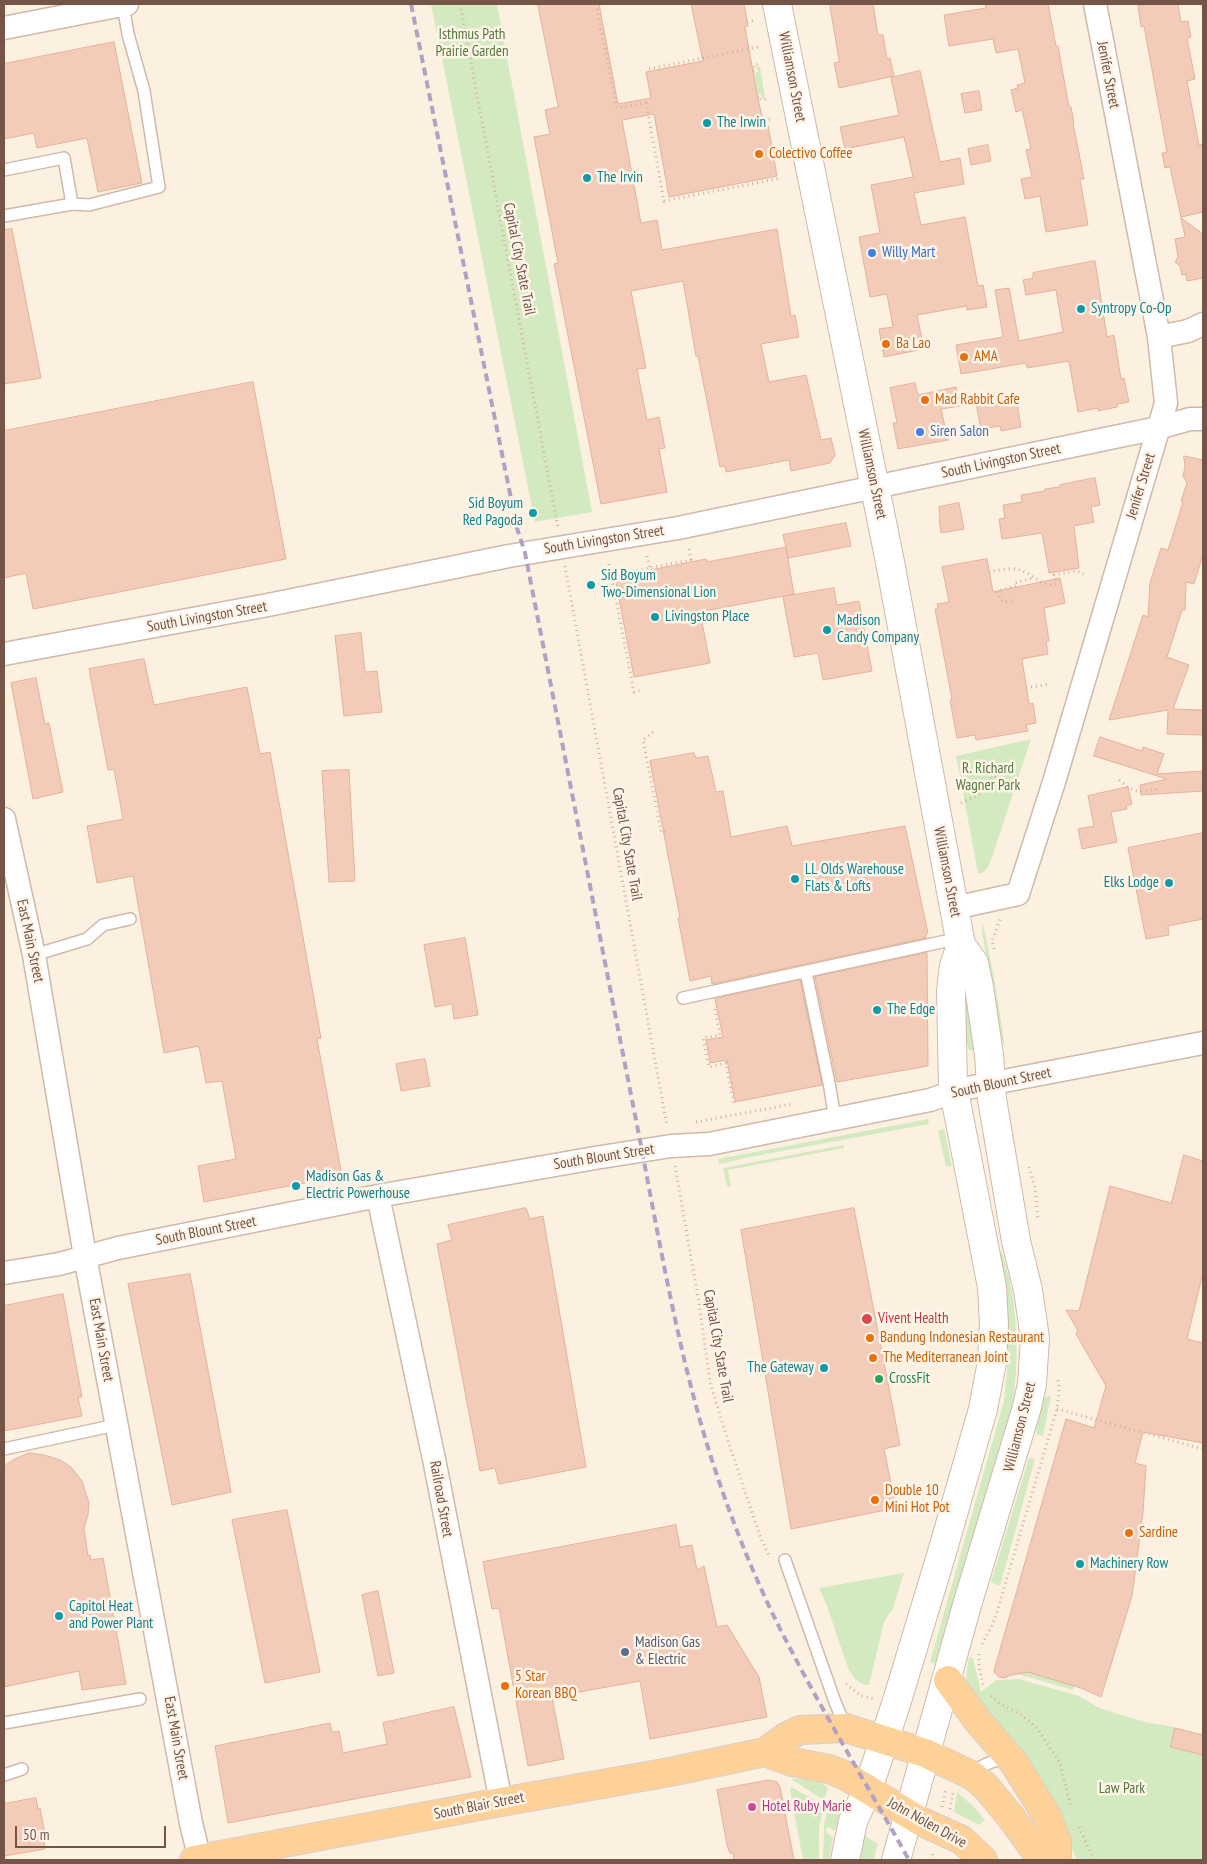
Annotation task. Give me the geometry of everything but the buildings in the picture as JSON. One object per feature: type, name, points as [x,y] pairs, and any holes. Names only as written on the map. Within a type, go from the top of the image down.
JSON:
[{"type":"main road","points":[[948,1680],[977,1720],[1014,1763],[1052,1826],[1057,1841],[1058,1860]]},
{"type":"main road","name":"South Blair Street","points":[[198,1860],[500,1802],[670,1772],[765,1752],[784,1738],[800,1730],[846,1728],[884,1739]]},
{"type":"main road","points":[[884,1739],[925,1754],[957,1783],[982,1783],[1021,1830],[1042,1860]]},
{"type":"main road","points":[[765,1752],[792,1762],[836,1771],[868,1788]]},
{"type":"main road","name":"John Nolen Drive","points":[[868,1788],[909,1815],[955,1836],[975,1851],[983,1860]]},
{"type":"street","points":[[4,28],[125,4]]},
{"type":"street","name":"Williamson Street","points":[[777,4],[875,487],[960,942],[974,963],[989,1055],[990,1083],[1016,1241],[1028,1290],[1035,1338],[1032,1384],[1027,1408],[967,1605],[948,1680],[925,1754],[896,1860]]},
{"type":"street","name":"Jenifer Street","points":[[954,908],[1018,894],[1054,782],[1166,403],[1159,337],[1095,4]]},
{"type":"street","points":[[1159,337],[1197,328],[1203,324]]},
{"type":"street","name":"South Livingston Street","points":[[4,654],[268,605],[509,556],[678,528],[1158,428],[1190,419],[1203,419]]},
{"type":"street","name":"East Main Street","points":[[4,819],[34,955],[116,1425],[198,1860]]},
{"type":"street","name":"Williamson Street","points":[[845,1860],[853,1822],[868,1788],[897,1700],[983,1409],[992,1362],[994,1305],[991,1279],[954,1092],[951,991],[954,966],[960,942]]},
{"type":"street","name":"South Blount Street","points":[[4,1273],[51,1265],[118,1248],[378,1196],[671,1146],[703,1145],[835,1120],[930,1100],[990,1083],[1203,1043]]},
{"type":"street","name":"Railroad Street","points":[[378,1196],[435,1464],[500,1802]]},
{"type":"lane","points":[[4,216],[72,204],[89,205],[159,187],[144,91],[128,34],[125,4]]},
{"type":"lane","points":[[4,170],[64,158],[72,204]]},
{"type":"lane","points":[[34,955],[87,940],[104,925],[130,920]]},
{"type":"lane","points":[[683,998],[960,942]]},
{"type":"lane","points":[[806,972],[832,1096],[835,1120]]},
{"type":"lane","points":[[4,1449],[116,1425]]},
{"type":"lane","points":[[785,1560],[846,1728]]},
{"type":"lane","points":[[4,1723],[140,1699]]},
{"type":"lane","points":[[957,1783],[996,1760],[1006,1760],[1014,1763]]},
{"type":"lane","points":[[4,1775],[22,1768]]},
{"type":"path","name":"Capital City State Trail","points":[[460,4],[556,518]]},
{"type":"path","points":[[596,4],[617,108],[646,103],[664,201],[781,178]]},
{"type":"path","points":[[747,22],[754,20]]},
{"type":"path","points":[[649,69],[758,47]]},
{"type":"path","points":[[753,71],[755,70],[754,65],[761,64]]},
{"type":"path","points":[[758,97],[760,96],[761,100],[768,99]]},
{"type":"path","points":[[759,121],[771,119]]},
{"type":"path","points":[[612,575],[691,561],[689,549]]},
{"type":"path","points":[[648,556],[650,569]]},
{"type":"path","points":[[609,564],[626,641],[634,692],[642,690]]},
{"type":"path","points":[[989,572],[1009,569],[1020,570],[1052,586],[1056,584],[1054,575],[1076,571],[1084,574]]},
{"type":"path","name":"Capital City State Trail","points":[[566,572],[666,1119]]},
{"type":"path","points":[[1012,600],[1005,602],[1000,599],[998,591],[1016,586],[1015,583],[1033,578]]},
{"type":"path","points":[[1026,688],[1050,684]]},
{"type":"path","points":[[653,732],[643,740],[661,832],[668,831]]},
{"type":"path","points":[[961,803],[980,794],[993,776],[1019,784]]},
{"type":"path","points":[[1119,780],[1132,790],[1138,792],[1158,789]]},
{"type":"path","points":[[715,1009],[719,1021],[720,1035],[704,1038],[709,1067],[726,1063],[734,1106]]},
{"type":"path","points":[[695,1122],[832,1096]]},
{"type":"path","points":[[667,1126],[677,1125]]},
{"type":"path","name":"Capital City State Trail","points":[[676,1172],[699,1302],[710,1382],[766,1551],[782,1572],[793,1581]]},
{"type":"path","points":[[1057,1409],[1203,1450]]},
{"type":"path","points":[[862,1696],[876,1699]]},
{"type":"path","points":[[991,1697],[1024,1716],[1037,1728],[1060,1763],[1072,1810]]},
{"type":"path","points":[[942,1803],[957,1783]]},
{"type":"path","points":[[950,1810],[957,1783]]},
{"type":"path","points":[[1075,1818],[1094,1860]]},
{"type":"green space","name":"Isthmus Path Prairie Garden","points":[[431,4],[497,4],[592,512],[535,522]]},
{"type":"green space","points":[[757,67],[760,67],[765,98],[762,98],[761,94],[757,94],[754,73],[758,72]]},
{"type":"green space","name":"R. Richard Wagner Park","points":[[1031,739],[992,857],[983,873],[978,873],[956,756]]},
{"type":"green space","points":[[983,923],[1005,1046],[1000,1036],[982,932]]},
{"type":"green space","points":[[964,997],[969,997],[975,1050],[969,1050],[967,1044]]},
{"type":"green space","points":[[928,1119],[929,1124],[719,1164],[718,1159]]},
{"type":"green space","points":[[944,1129],[952,1166],[946,1167],[938,1130]]},
{"type":"green space","points":[[844,1145],[844,1148],[728,1170],[731,1187],[727,1186],[723,1168]]},
{"type":"green space","points":[[1001,1250],[1012,1292],[1015,1313],[1017,1357],[1010,1421],[937,1664],[930,1662],[1004,1401],[1007,1372],[1008,1323],[997,1252]]},
{"type":"green space","points":[[1051,1395],[1043,1436],[1036,1434],[1041,1399]]},
{"type":"green space","points":[[1029,1458],[1035,1459],[1000,1586],[991,1582]]},
{"type":"green space","points":[[904,1573],[893,1608],[884,1622],[869,1685],[862,1684],[848,1668],[819,1588]]},
{"type":"green space","name":"Law Park","points":[[969,1657],[973,1658],[981,1692],[996,1680],[1019,1679],[1079,1696],[1099,1708],[1145,1722],[1203,1735],[1203,1860],[1077,1860],[1062,1827],[967,1685],[966,1675]]},
{"type":"green space","points":[[1028,1672],[1074,1685],[1073,1690],[1018,1674]]},
{"type":"green space","points":[[792,1780],[811,1780],[824,1785],[828,1788],[824,1800]]},
{"type":"green space","points":[[791,1787],[824,1805],[819,1827],[819,1860],[803,1860]]},
{"type":"green space","points":[[957,1792],[985,1820],[979,1825],[954,1812]]},
{"type":"green space","points":[[828,1807],[839,1815],[835,1831],[828,1827],[825,1831],[833,1838],[829,1860],[823,1859],[824,1825]]},
{"type":"green space","points":[[865,1836],[878,1844],[873,1860],[858,1860]]},
{"type":"railway","points":[[411,4],[517,528],[525,553],[663,1263],[697,1409],[711,1457],[734,1523],[756,1578],[791,1650],[909,1860]]},
{"type":"place","name":"The Irwin","points":[[707,123]]},
{"type":"place","name":"Colectivo Coffee","points":[[759,154]]},
{"type":"place","name":"The Irvin","points":[[587,178]]},
{"type":"place","name":"Willy Mart","points":[[872,253]]},
{"type":"place","name":"Syntropy Co-Op","points":[[1081,309]]},
{"type":"place","name":"Ba Lao","points":[[886,344]]},
{"type":"place","name":"AMA","points":[[964,357]]},
{"type":"place","name":"Mad Rabbit Cafe","points":[[925,400]]},
{"type":"place","name":"Siren Salon","points":[[920,432]]},
{"type":"place","name":"Sid Boyum Red Pagoda","points":[[533,513]]},
{"type":"place","name":"Sid Boyum Two-Dimensional Lion","points":[[591,585]]},
{"type":"place","name":"Livingston Place","points":[[655,617]]},
{"type":"place","name":"Madison Candy Company","points":[[827,630]]},
{"type":"place","name":"LL Olds Warehouse Flats & Lofts","points":[[795,879]]},
{"type":"place","name":"Elks Lodge","points":[[1169,883]]},
{"type":"place","name":"The Edge","points":[[877,1010]]},
{"type":"place","name":"Madison Gas & Electric Powerhouse","points":[[296,1186]]},
{"type":"place","name":"Vivent Health","points":[[867,1319]]},
{"type":"place","name":"Bandung Indonesian Restaurant","points":[[870,1338]]},
{"type":"place","name":"The Mediterranean Joint","points":[[873,1358]]},
{"type":"place","name":"The Gateway","points":[[824,1368]]},
{"type":"place","name":"CrossFit","points":[[879,1379]]},
{"type":"place","name":"Double 10 Mini Hot Pot","points":[[875,1500]]},
{"type":"place","name":"Sardine","points":[[1129,1533]]},
{"type":"place","name":"Machinery Row","points":[[1080,1564]]},
{"type":"place","name":"Capitol Heat and Power Plant","points":[[59,1616]]},
{"type":"place","name":"Madison Gas & Electric","points":[[625,1652]]},
{"type":"place","name":"5 Star Korean BBQ","points":[[505,1686]]},
{"type":"place","name":"Hotel Ruby Marie","points":[[752,1807]]}]
